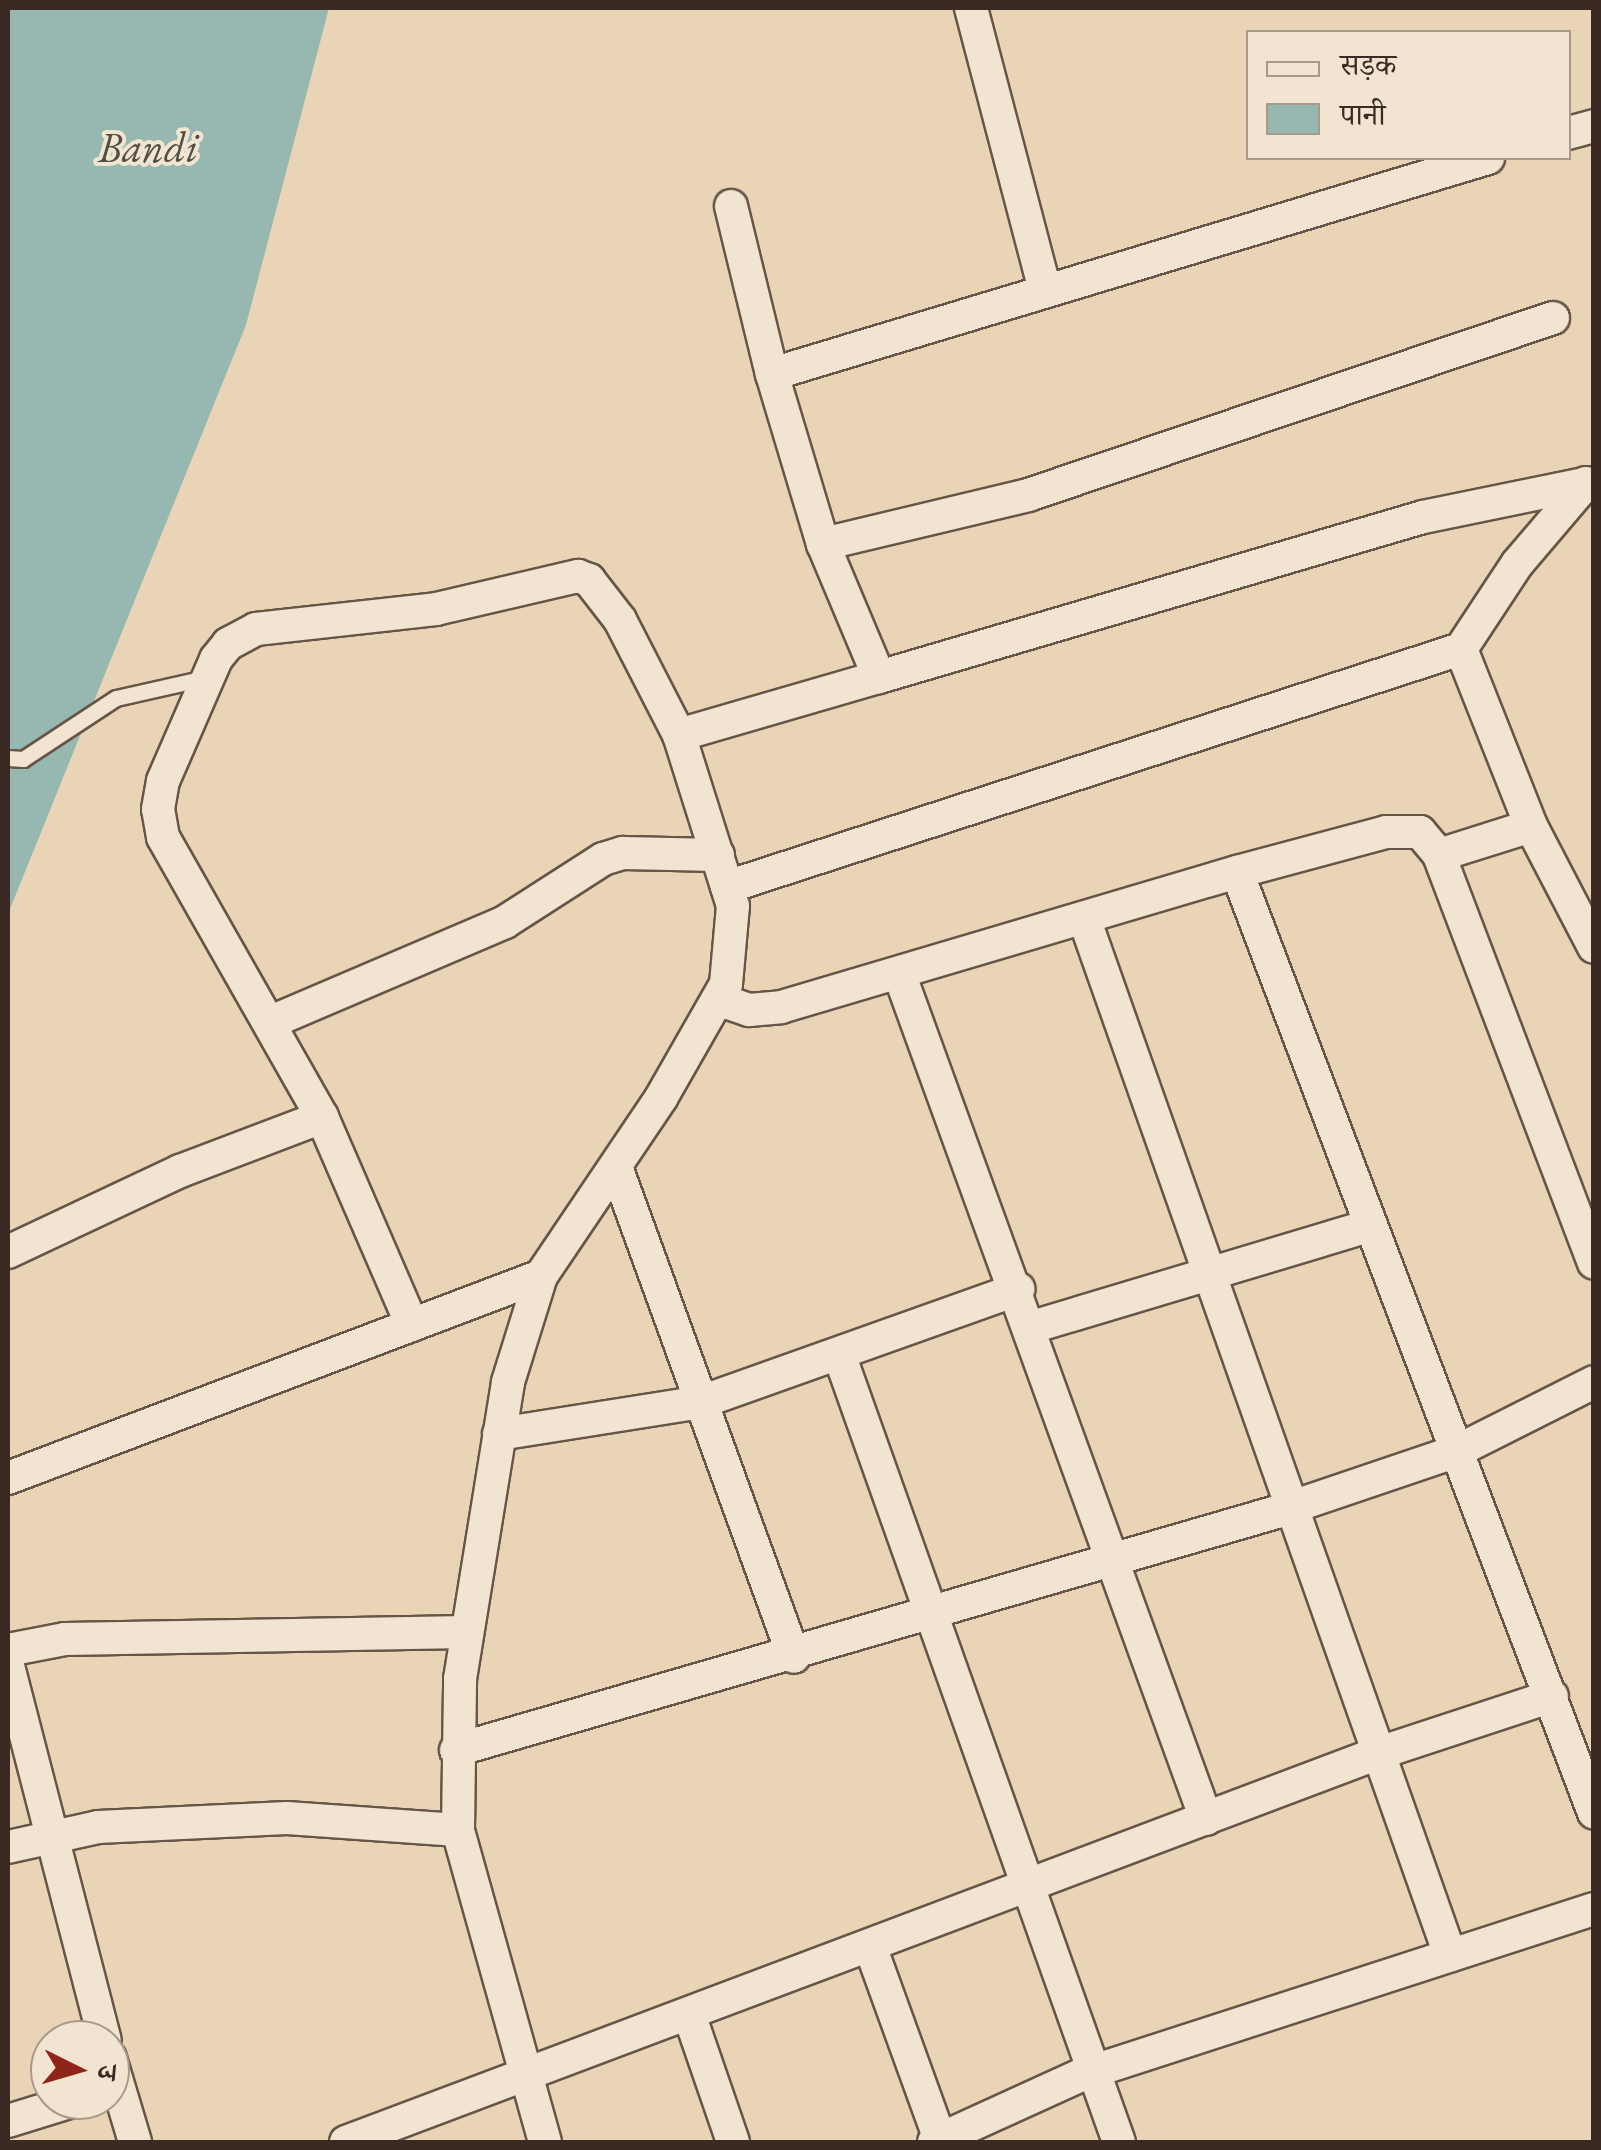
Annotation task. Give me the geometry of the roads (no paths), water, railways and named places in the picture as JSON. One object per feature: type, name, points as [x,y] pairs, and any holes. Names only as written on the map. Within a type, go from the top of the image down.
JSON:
[{"type":"street","points":[[971,8],[1045,291]]},
{"type":"street","points":[[772,374],[1481,160]]},
{"type":"street","points":[[730,206],[772,374],[823,544],[879,677]]},
{"type":"street","points":[[823,544],[1028,494],[1553,318]]},
{"type":"street","points":[[728,887],[1461,649],[1517,564],[1588,481]]},
{"type":"street","points":[[679,735],[1423,517],[1588,481]]},
{"type":"street","points":[[412,1324],[322,1117],[160,824],[163,781],[209,677],[228,644],[256,629],[436,609],[578,576],[589,580],[620,620],[679,735],[728,887],[734,948],[720,1000],[616,1167],[541,1276],[499,1434],[467,1632],[456,1750],[458,1830],[545,2142]]},
{"type":"street","points":[[1461,649],[1532,826],[1594,947]]},
{"type":"street","points":[[1440,855],[1532,826]]},
{"type":"street","points":[[720,1000],[760,1010],[899,973],[1237,872],[1404,829],[1420,832],[1440,855],[1594,1262]]},
{"type":"street","points":[[270,1022],[505,922],[604,859],[623,853],[718,854]]},
{"type":"street","points":[[1237,872],[1594,1813]]},
{"type":"street","points":[[1084,918],[1288,1508],[1450,1955]]},
{"type":"street","points":[[899,973],[1116,1558],[1206,1819]]},
{"type":"street","points":[[8,1252],[180,1171],[322,1117]]},
{"type":"street","points":[[616,1167],[794,1657]]},
{"type":"street","points":[[1032,1327],[1372,1225]]},
{"type":"street","points":[[8,1478],[541,1276]]},
{"type":"street","points":[[499,1434],[700,1402],[1018,1289]]},
{"type":"street","points":[[839,1354],[935,1615],[1119,2142]]},
{"type":"street","points":[[456,1750],[794,1657],[1288,1508],[1457,1451],[1594,1382]]},
{"type":"street","points":[[8,1650],[65,1640],[467,1632]]},
{"type":"street","points":[[8,1666],[48,1836],[99,2020]]},
{"type":"street","points":[[346,2142],[1379,1753],[1552,1696]]},
{"type":"street","points":[[8,1847],[98,1827],[287,1818],[458,1830]]},
{"type":"street","points":[[870,1946],[939,2142],[1094,2071],[1594,1908]]},
{"type":"street","points":[[689,2014],[733,2142]]},
{"type":"lane","points":[[8,758],[23,759],[116,698],[209,677]]},
{"type":"water","name":"Bandi","points":[[8,8],[329,8],[246,325],[8,914]]}]
